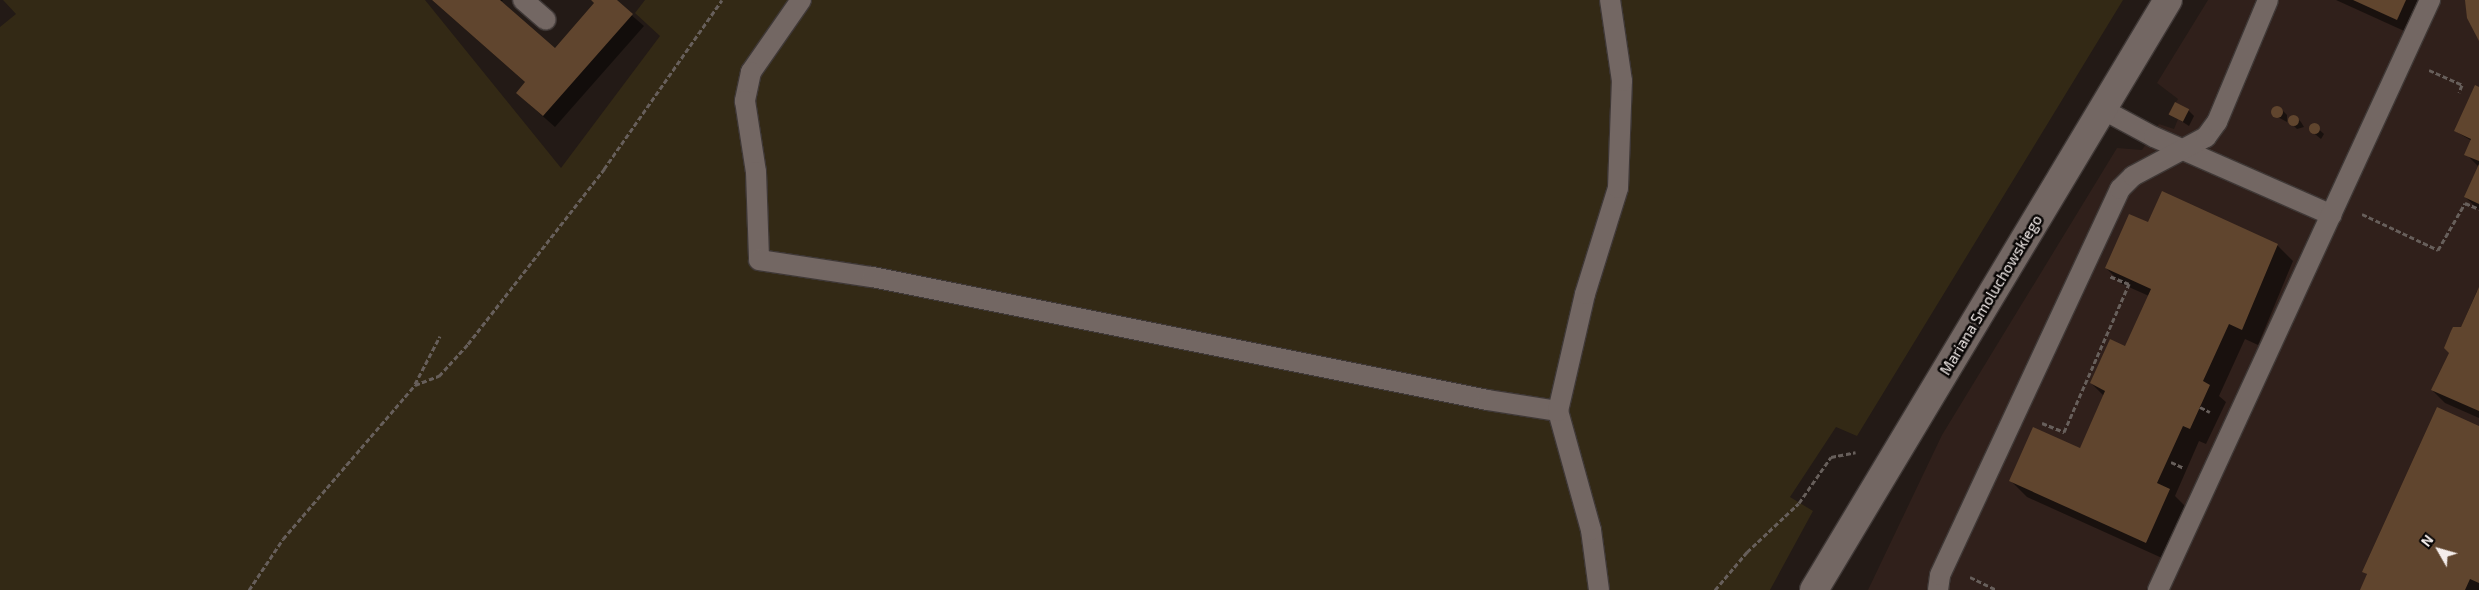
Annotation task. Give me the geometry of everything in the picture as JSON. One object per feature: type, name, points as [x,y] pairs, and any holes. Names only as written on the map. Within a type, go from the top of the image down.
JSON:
[{"type":"street","name":"Mariana Smoluchowskiego","points":[[1814,590],[2168,0]]},
{"type":"lane","points":[[523,0],[546,20]]},
{"type":"lane","points":[[802,0],[751,72],[745,101],[756,172],[759,260],[872,277],[1487,400],[1558,411]]},
{"type":"lane","points":[[1599,590],[1590,530],[1558,411],[1585,294],[1618,188],[1622,81],[1610,0]]},
{"type":"lane","points":[[1938,590],[1940,575],[2120,189],[2133,176],[2184,150],[2206,136],[2217,122],[2268,0]]},
{"type":"lane","points":[[2158,590],[2430,0]]},
{"type":"lane","points":[[2102,109],[2184,150],[2332,216]]},
{"type":"path","points":[[415,385],[439,376],[468,344],[604,169],[722,0]]},
{"type":"path","points":[[2361,213],[2438,250],[2465,203],[2479,209]]},
{"type":"path","points":[[2016,412],[2064,432],[2128,284],[2100,272]]},
{"type":"path","points":[[249,590],[284,539],[415,385],[440,336]]},
{"type":"path","points":[[1716,590],[1747,552],[1799,503],[1831,457],[1856,452]]},
{"type":"shaded area","points":[[3,0],[425,0],[561,168],[660,36],[635,13],[645,0],[2123,0],[1857,436],[1836,427],[1790,497],[1813,511],[1770,590],[0,590],[0,27],[16,14]]},
{"type":"shaded area","points":[[2208,0],[2479,0],[2479,590],[1868,590],[1942,435],[2117,148],[2142,150],[2159,124],[2174,129],[2178,119],[2168,114],[2178,99],[2157,83]]},
{"type":"building","points":[[432,0],[500,0],[555,48],[594,3],[591,0],[617,0],[633,14],[543,116],[516,93],[525,82]]},
{"type":"building","points":[[2353,0],[2406,0],[2397,20]]},
{"type":"building","points":[[2465,0],[2479,0],[2479,41],[2467,18]]},
{"type":"building","points":[[2475,85],[2479,87],[2479,161],[2464,155],[2471,139],[2454,131]]},
{"type":"building","points":[[2175,102],[2189,109],[2183,122],[2169,114]]},
{"type":"building","points":[[2275,106],[2279,106],[2283,112],[2279,118],[2275,118],[2271,114],[2271,110]]},
{"type":"building","points":[[2291,115],[2295,115],[2298,120],[2297,124],[2291,125],[2288,122],[2288,118]]},
{"type":"building","points":[[2314,122],[2320,128],[2314,134],[2308,128]]},
{"type":"building","points":[[2479,164],[2479,204],[2464,197]]},
{"type":"building","points":[[2162,191],[2278,244],[2242,330],[2229,324],[2203,381],[2210,385],[2190,429],[2183,426],[2157,483],[2170,489],[2146,543],[2009,481],[2033,427],[2080,448],[2105,391],[2090,383],[2110,339],[2125,346],[2151,289],[2105,268],[2129,214],[2148,222]]},
{"type":"building","points":[[2479,287],[2479,411],[2431,390],[2449,353],[2444,348],[2451,331],[2453,327],[2461,327]]},
{"type":"building","points":[[2437,407],[2479,426],[2479,583],[2470,579],[2465,590],[2360,590],[2367,574],[2362,572]]}]
